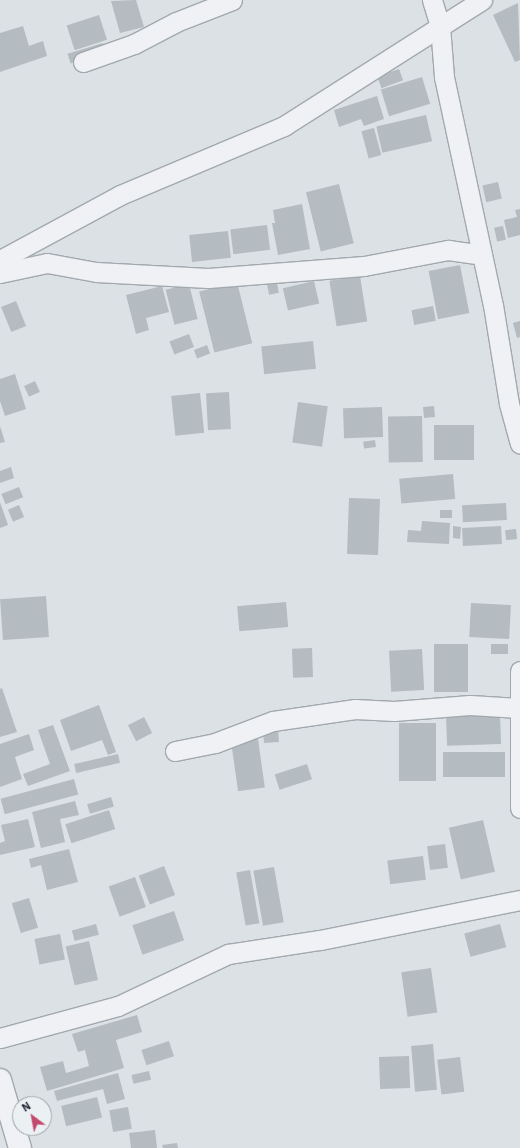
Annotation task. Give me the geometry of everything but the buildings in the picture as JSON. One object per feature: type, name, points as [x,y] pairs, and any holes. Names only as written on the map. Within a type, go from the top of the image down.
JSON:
[{"type":"street","points":[[83,62],[134,44],[176,22],[232,0]]},
{"type":"street","points":[[432,0],[440,26],[444,77],[514,403],[520,444]]},
{"type":"street","points":[[0,260],[120,195],[284,126],[482,0]]},
{"type":"street","points":[[0,273],[47,263],[96,272],[208,278],[356,267],[448,250],[482,255]]},
{"type":"street","points":[[520,671],[520,808]]},
{"type":"street","points":[[175,751],[216,743],[273,721],[354,709],[394,711],[470,705],[519,708]]},
{"type":"street","points":[[0,1038],[118,1006],[228,954],[320,940],[520,900]]},
{"type":"street","points":[[0,1080],[20,1148]]}]
